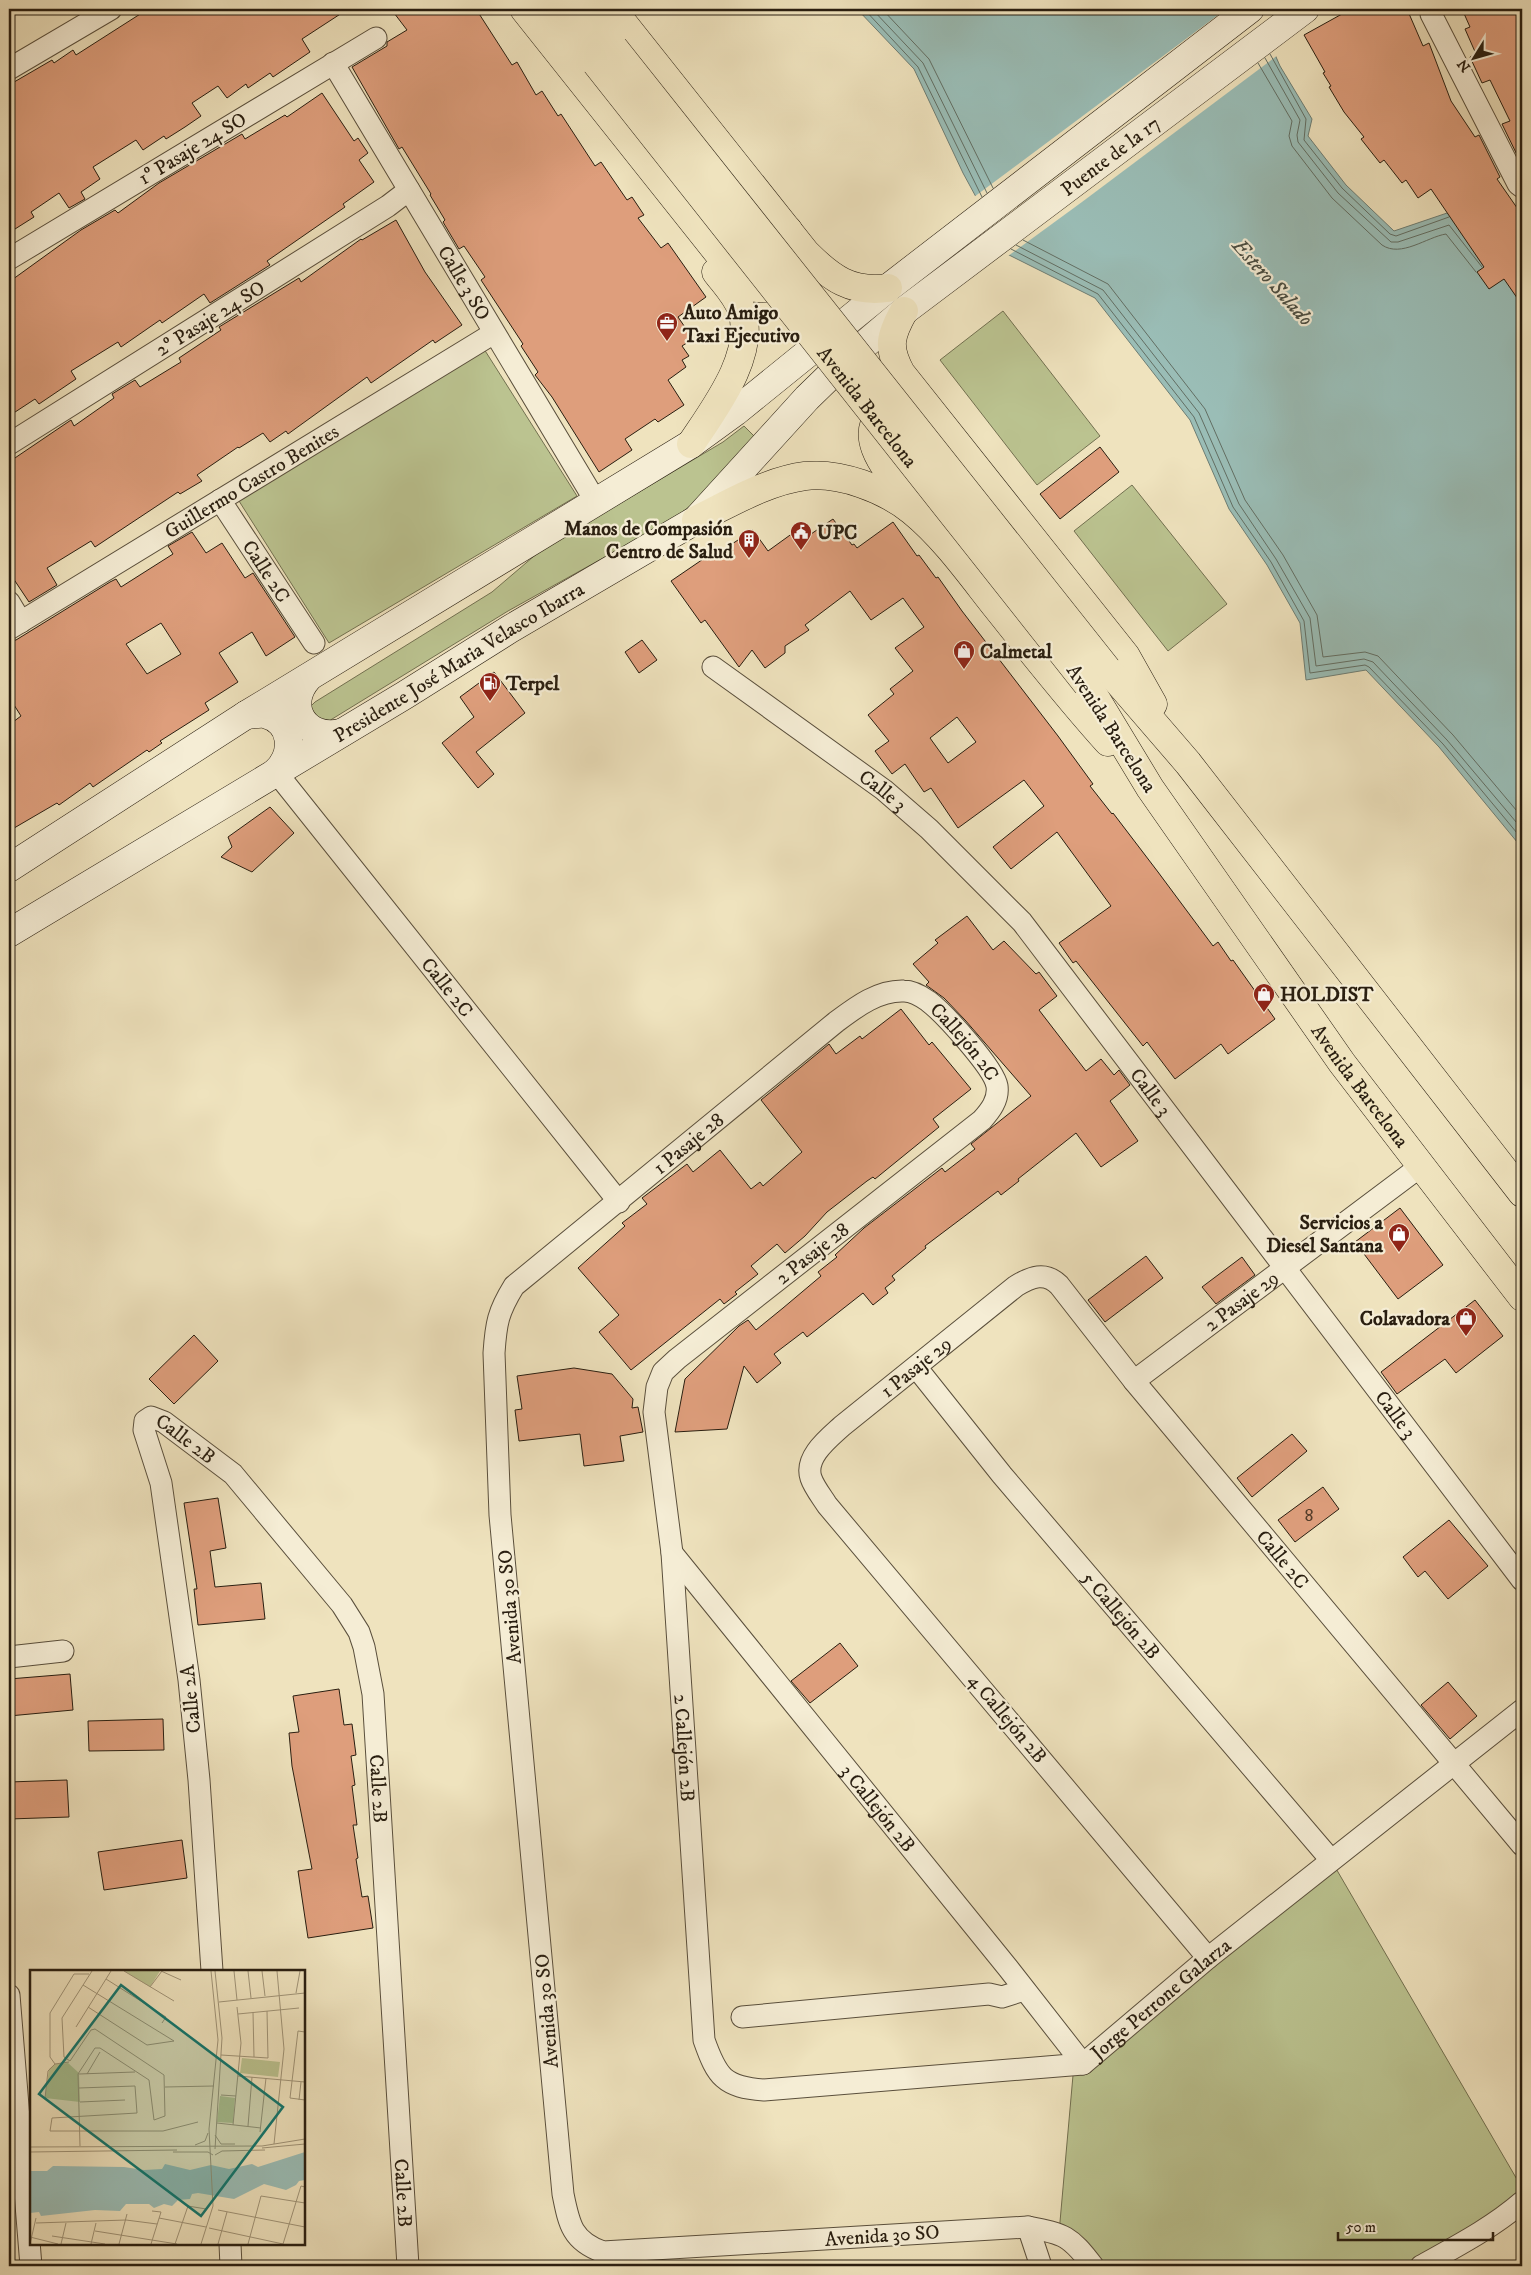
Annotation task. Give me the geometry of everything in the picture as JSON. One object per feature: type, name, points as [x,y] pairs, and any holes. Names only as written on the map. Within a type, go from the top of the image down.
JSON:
[{"type":"main road","points":[[524,9],[648,166],[744,283],[757,288],[769,287],[782,281],[791,271],[793,256],[788,230]]},
{"type":"main road","name":"Avenida Barcelona","points":[[553,9],[605,55],[1097,677],[1188,762],[1522,1193]]},
{"type":"main road","name":"Avenida Barcelona","points":[[583,9],[605,55]]},
{"type":"main road","points":[[612,9],[806,253],[821,268],[840,281],[860,289],[894,284]]},
{"type":"main road","name":"Puente de la 17","points":[[894,284],[1250,9]]},
{"type":"main road","name":"Puente de la 17","points":[[910,307],[1305,9]]},
{"type":"main road","points":[[648,166],[683,228],[736,298],[744,321],[743,346],[726,390],[691,444]]},
{"type":"main road","points":[[9,868],[246,715],[691,444],[735,412],[894,284]]},
{"type":"main road","points":[[910,307],[893,334],[891,345],[893,358],[901,372],[1126,656],[1188,762]]},
{"type":"main road","name":"Presidente José Maria Velasco Ibarra","points":[[9,933],[510,630],[696,520],[807,398],[844,362],[910,307]]},
{"type":"main road","points":[[936,418],[924,407],[904,401],[882,413],[874,424],[871,434],[874,448],[882,462],[1070,700],[1150,788]]},
{"type":"main road","points":[[696,520],[765,487],[805,476],[827,476],[861,485],[894,499],[911,510],[946,543]]},
{"type":"main road","name":"Avenida Barcelona","points":[[1097,677],[1150,788],[1342,1063],[1522,1297]]},
{"type":"main road","points":[[308,678],[298,693],[297,702],[301,719],[314,732],[332,735],[341,733]]},
{"type":"main road","points":[[246,715],[265,714],[273,718],[286,731],[290,749],[288,758],[276,772]]},
{"type":"main road","points":[[1501,1269],[1522,1288]]},
{"type":"street","points":[[9,69],[111,9]]},
{"type":"street","points":[[1431,14],[1520,186]]},
{"type":"street","name":"1º Pasaje 24 SO","points":[[9,259],[376,38]]},
{"type":"street","name":"Calle 3 SO","points":[[332,63],[596,502]]},
{"type":"street","name":"2º Pasaje 24 SO","points":[[9,444],[388,206],[408,190]]},
{"type":"street","name":"Guillermo Castro Benites","points":[[15,625],[494,333]]},
{"type":"street","name":"Calle 2C","points":[[220,500],[314,643]]},
{"type":"street","points":[[9,602],[15,625]]},
{"type":"street","name":"Calle 3","points":[[713,667],[884,790],[929,829],[1022,922],[1522,1580]]},
{"type":"street","name":"Calle 2C","points":[[276,772],[619,1202]]},
{"type":"street","name":"1 Pasaje 28","points":[[496,1327],[502,1306],[514,1286],[858,1006],[889,992],[906,991]]},
{"type":"street","name":"Callejón 2C","points":[[906,991],[918,994],[930,1002],[982,1059],[992,1073],[997,1087],[992,1108]]},
{"type":"street","name":"2 Pasaje 28","points":[[654,1412],[657,1387],[663,1372],[677,1359],[974,1126],[992,1108]]},
{"type":"street","name":"2 Pasaje 29","points":[[1134,1382],[1421,1166]]},
{"type":"street","name":"1 Pasaje 29","points":[[810,1477],[811,1462],[826,1440],[1016,1286],[1035,1276],[1044,1276]]},
{"type":"street","name":"Calle 2C","points":[[1044,1276],[1054,1280],[1059,1285],[1134,1382],[1522,1845]]},
{"type":"street","name":"Avenida 30 SO","points":[[496,1327],[494,1353],[500,1515],[563,2194],[569,2223],[578,2237],[590,2247],[604,2252],[1028,2227],[1059,2233],[1067,2237],[1093,2266]]},
{"type":"street","name":"5 Callejón 2B","points":[[916,1367],[1002,1475],[1330,1860]]},
{"type":"street","name":"2 Callejón 2B","points":[[654,1412],[672,1553],[704,2040],[712,2062],[724,2079]]},
{"type":"street","name":"Calle 2B","points":[[144,1430],[143,1424],[148,1418],[158,1418],[233,1474],[342,1605],[359,1632],[364,1647],[372,1694],[408,2266]]},
{"type":"street","name":"Calle 2A","points":[[144,1430],[161,1483],[189,1680],[199,1780],[212,1970]]},
{"type":"street","name":"4 Callejón 2B","points":[[810,1477],[827,1505],[1208,1958]]},
{"type":"street","name":"3 Callejón 2B","points":[[672,1553],[1008,1968],[1083,2064]]},
{"type":"street","points":[[9,1657],[63,1651]]},
{"type":"street","name":"Jorge Perrone Galarza","points":[[724,2079],[745,2088],[764,2090],[1083,2064],[1208,1958],[1522,1710]]},
{"type":"street","points":[[989,1994],[1008,1968]]},
{"type":"street","points":[[742,2017],[989,1994],[1002,1997],[1024,1990]]},
{"type":"street","points":[[9,1995],[31,2266]]},
{"type":"street","points":[[1420,2266],[1494,2223],[1522,2202]]},
{"type":"street","points":[[1028,2227],[1042,2266]]},
{"type":"street","points":[[230,2245],[231,2266]]},
{"type":"green space","points":[[1003,311],[1100,436],[1037,485],[940,360]]},
{"type":"green space","points":[[484,349],[577,496],[329,643],[239,501]]},
{"type":"green space","points":[[744,426],[759,441],[698,500],[673,519],[508,611],[324,724],[310,707],[315,702],[492,592],[540,551],[723,442]]},
{"type":"green space","points":[[1132,485],[1227,604],[1168,651],[1074,531]]},
{"type":"green space","points":[[1331,1860],[1522,2188],[1522,2201],[1410,2266],[1093,2266],[1059,2233],[1074,2064]]},
{"type":"water","name":"Estero Salado","points":[[857,9],[1255,9],[1280,66],[1312,119],[1308,136],[1346,185],[1394,231],[1453,211],[1522,302],[1522,848],[1439,747],[1366,670],[1306,680],[1300,623],[1267,565],[1229,509],[1190,420],[1095,298],[1007,254],[963,173],[914,69]]},
{"type":"pier","points":[[1226,9],[1258,9],[1278,55],[1082,202],[1006,256],[974,197]]},
{"type":"building","points":[[148,9],[348,9],[302,39],[310,52],[273,77],[270,73],[248,88],[246,84],[227,98],[218,86],[192,103],[201,116],[185,127],[166,139],[164,136],[143,150],[136,140],[93,167],[100,179],[81,192],[85,199],[69,208],[59,193],[31,212],[34,217],[15,229],[9,220],[9,85],[52,60],[54,63],[73,50],[76,55]]},
{"type":"building","points":[[391,9],[476,9],[512,65],[517,62],[536,95],[542,91],[558,116],[561,114],[595,166],[601,162],[627,200],[632,197],[644,215],[638,218],[661,248],[668,243],[706,297],[678,317],[693,339],[682,346],[689,356],[682,360],[686,367],[668,380],[684,405],[658,422],[655,419],[625,439],[632,450],[599,472],[552,397],[535,375],[538,372],[521,346],[523,344],[481,280],[485,277],[464,246],[459,249],[443,222],[445,220],[431,194],[402,147],[399,149],[352,67],[387,46],[387,42],[407,30]]},
{"type":"building","points":[[1351,9],[1407,9],[1423,46],[1429,43],[1451,101],[1475,137],[1479,135],[1500,177],[1497,179],[1522,215],[1522,305],[1504,279],[1489,289],[1477,272],[1484,267],[1431,189],[1418,198],[1406,180],[1402,183],[1384,160],[1380,163],[1361,139],[1364,137],[1344,112],[1329,87],[1331,86],[1323,73],[1325,72],[1304,35]]},
{"type":"building","points":[[1462,9],[1522,9],[1522,165],[1502,124],[1510,121],[1490,80],[1482,83],[1470,57],[1476,54],[1465,29],[1470,27]]},
{"type":"building","points":[[322,93],[354,141],[358,138],[368,153],[359,160],[374,182],[343,204],[345,207],[267,261],[270,265],[210,303],[204,294],[162,323],[160,320],[121,347],[118,342],[71,371],[76,379],[39,404],[35,399],[9,416],[9,282],[81,230],[115,210],[118,213],[159,183],[242,134],[245,139],[285,115],[287,117]]},
{"type":"building","points":[[396,220],[425,272],[462,325],[435,343],[433,340],[371,383],[367,377],[288,434],[286,431],[270,442],[263,433],[238,447],[197,475],[202,481],[180,494],[178,492],[95,547],[91,541],[47,568],[57,585],[29,602],[9,572],[9,462],[71,420],[74,426],[114,398],[112,394],[135,380],[140,387],[181,362],[179,358],[221,330],[219,327],[299,278],[301,282],[361,239]]},
{"type":"building","points":[[1100,447],[1119,472],[1060,519],[1040,494]]},
{"type":"building","points":[[833,519],[852,545],[854,544],[857,548],[893,522],[917,556],[919,555],[936,578],[938,577],[1058,736],[1093,784],[1090,786],[1113,813],[1213,946],[1218,942],[1231,961],[1233,960],[1275,1019],[1228,1054],[1221,1044],[1175,1079],[1147,1042],[1143,1046],[1076,961],[1073,963],[1059,943],[1111,906],[1057,832],[1011,869],[993,847],[1044,806],[1024,780],[958,828],[931,788],[924,792],[905,764],[892,774],[875,751],[889,741],[868,715],[894,694],[890,689],[913,671],[895,648],[924,627],[903,598],[871,620],[850,591],[805,625],[809,630],[785,646],[785,653],[765,668],[752,650],[739,667],[705,620],[701,623],[671,581],[712,553],[714,556],[753,530],[768,551],[804,525],[811,534]],"holes":[[[957,717],[976,742],[948,763],[930,738]]]},
{"type":"building","points":[[192,532],[206,553],[222,543],[245,578],[253,573],[295,637],[266,656],[252,632],[219,653],[238,682],[205,703],[209,710],[160,741],[162,743],[149,752],[147,750],[93,787],[90,783],[59,805],[57,803],[9,831],[9,725],[21,716],[9,697],[9,641],[16,640],[116,579],[121,587],[173,554],[168,546]],"holes":[[[161,623],[181,654],[147,674],[126,644]]]},
{"type":"building","points":[[642,640],[657,660],[639,673],[625,652]]},
{"type":"building","points":[[494,672],[525,713],[476,752],[494,774],[478,788],[442,743],[474,717],[460,697]]},
{"type":"building","points":[[270,807],[294,833],[252,872],[221,857],[232,847],[228,837]]},
{"type":"building","points":[[967,916],[993,950],[1004,941],[1036,974],[1039,972],[1057,996],[1039,1010],[1086,1071],[1101,1059],[1114,1075],[1119,1070],[1130,1085],[1110,1101],[1138,1141],[1101,1167],[1076,1133],[1018,1179],[1019,1181],[1001,1195],[998,1191],[925,1246],[926,1248],[892,1276],[895,1280],[885,1288],[888,1293],[873,1305],[863,1293],[807,1337],[803,1332],[774,1354],[781,1363],[757,1383],[744,1366],[727,1429],[675,1432],[685,1379],[739,1326],[748,1320],[756,1330],[821,1276],[818,1272],[837,1257],[835,1255],[864,1228],[942,1168],[945,1172],[975,1149],[971,1144],[1031,1096],[965,1020],[944,998],[926,985],[929,982],[913,964],[938,943],[935,940]]},
{"type":"building","points":[[901,1009],[929,1045],[932,1042],[971,1089],[933,1119],[939,1127],[875,1179],[873,1177],[867,1181],[827,1212],[805,1236],[785,1253],[777,1244],[751,1266],[758,1274],[735,1292],[737,1294],[724,1304],[720,1299],[631,1370],[599,1332],[619,1315],[578,1268],[625,1226],[622,1223],[647,1204],[642,1198],[687,1164],[693,1172],[720,1150],[751,1189],[760,1182],[763,1186],[802,1152],[761,1100],[829,1044],[836,1054],[860,1036],[862,1039]]},
{"type":"building","name":"Servicios a Diesel Santana","points":[[1400,1208],[1443,1265],[1398,1299],[1355,1242]]},
{"type":"building","points":[[1146,1256],[1163,1278],[1105,1322],[1088,1300]]},
{"type":"building","points":[[1242,1257],[1255,1275],[1216,1304],[1202,1287]]},
{"type":"building","name":"Colavadora","points":[[1475,1300],[1503,1336],[1456,1373],[1445,1359],[1397,1394],[1381,1372]]},
{"type":"building","points":[[194,1335],[218,1361],[174,1404],[149,1379]]},
{"type":"building","points":[[574,1368],[612,1374],[633,1399],[632,1408],[638,1407],[643,1432],[620,1436],[624,1461],[584,1466],[580,1434],[519,1441],[515,1410],[522,1409],[517,1376]]},
{"type":"building","points":[[1292,1434],[1307,1451],[1252,1497],[1237,1478]]},
{"type":"building","points":[[1323,1487],[1339,1509],[1295,1542],[1278,1520]]},
{"type":"building","points":[[218,1498],[226,1548],[210,1551],[215,1587],[261,1583],[265,1619],[198,1625],[194,1589],[197,1589],[184,1503]]},
{"type":"building","points":[[1449,1520],[1488,1566],[1448,1599],[1425,1571],[1418,1577],[1403,1557]]},
{"type":"building","points":[[840,1643],[858,1666],[810,1703],[791,1681]]},
{"type":"building","points":[[70,1674],[73,1710],[9,1716],[9,1679]]},
{"type":"building","points":[[1448,1682],[1477,1716],[1450,1739],[1421,1705]]},
{"type":"building","points":[[339,1689],[344,1725],[352,1724],[356,1755],[351,1756],[355,1785],[352,1786],[357,1825],[353,1825],[358,1858],[356,1859],[362,1897],[368,1896],[373,1928],[308,1938],[298,1871],[312,1869],[292,1766],[289,1733],[299,1732],[293,1696]]},
{"type":"building","points":[[163,1719],[164,1750],[89,1751],[88,1721]]},
{"type":"building","points":[[67,1780],[69,1817],[9,1819],[9,1782]]},
{"type":"building","points":[[182,1840],[187,1878],[104,1890],[98,1852]]},
{"type":"place","name":"Auto Amigo Taxi Ejecutivo","points":[[667,342]]},
{"type":"place","name":"UPC","points":[[801,551]]},
{"type":"place","name":"Manos de Compasión Centro de Salud","points":[[749,559]]},
{"type":"place","name":"Calmetal","points":[[964,670]]},
{"type":"place","name":"Terpel","points":[[490,702]]},
{"type":"place","name":"HOLDIST","points":[[1264,1013]]},
{"type":"place","name":"Servicios a Diesel Santana","points":[[1399,1253]]},
{"type":"place","name":"Colavadora","points":[[1466,1337]]}]
